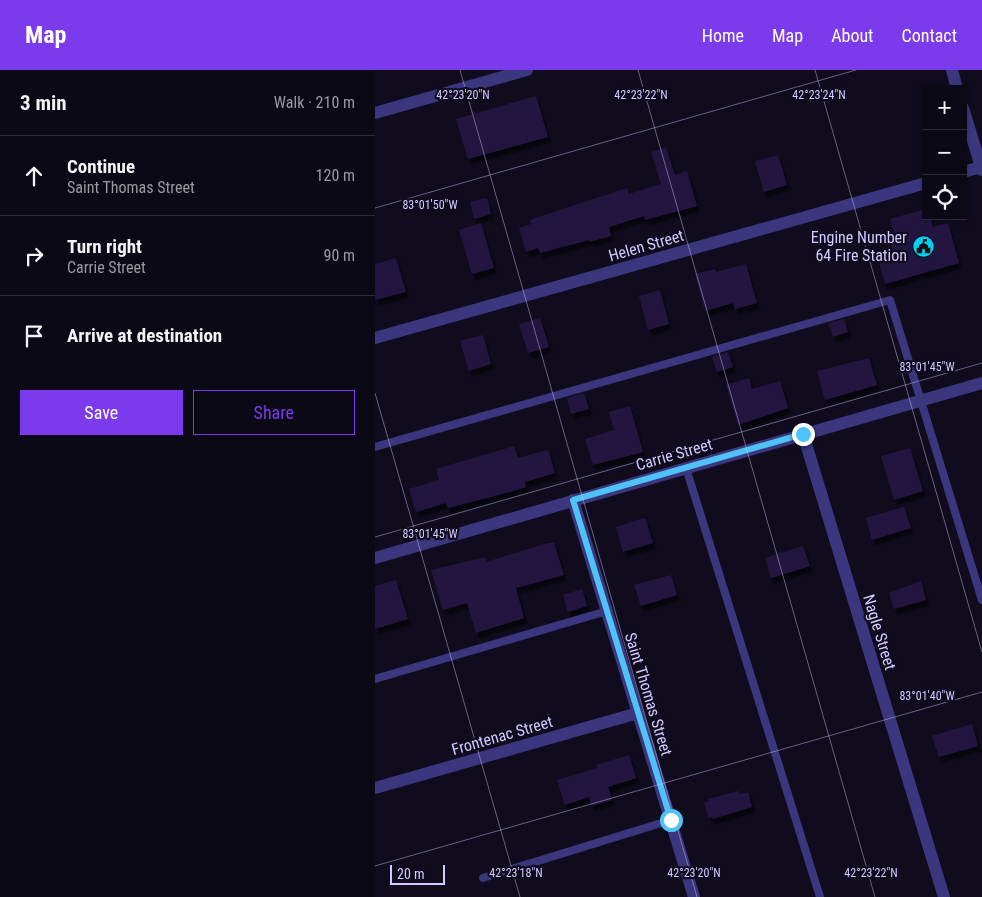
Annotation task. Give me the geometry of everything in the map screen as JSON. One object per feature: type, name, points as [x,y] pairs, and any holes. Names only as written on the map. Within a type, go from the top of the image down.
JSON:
[{"type":"street","points":[[375,113],[527,70]]},
{"type":"street","points":[[952,70],[956,85]]},
{"type":"street","points":[[967,121],[982,169],[967,171]]},
{"type":"street","name":"Helen Street","points":[[375,338],[922,184]]},
{"type":"street","name":"Carrie Street","points":[[375,558],[982,383]]},
{"type":"street","name":"Nagle Street","points":[[803,434],[944,897]]},
{"type":"street","name":"Saint Thomas Street","points":[[573,500],[694,897]]},
{"type":"street","name":"Frontenac Street","points":[[375,788],[638,713]]},
{"type":"lane","points":[[375,447],[890,300],[982,600]]},
{"type":"lane","points":[[686,468],[820,897]]},
{"type":"lane","points":[[375,679],[607,611]]},
{"type":"lane","points":[[483,878],[671,820]]},
{"type":"building","points":[[536,96],[548,137],[468,159],[456,119]]},
{"type":"building","points":[[666,147],[675,175],[687,171],[697,206],[645,220],[644,216],[609,227],[611,236],[589,242],[589,240],[540,253],[538,248],[526,252],[519,228],[531,224],[530,220],[627,188],[629,194],[661,184],[651,152]]},
{"type":"building","points":[[778,155],[787,185],[764,192],[755,161]]},
{"type":"building","points":[[487,198],[491,214],[474,219],[470,202]]},
{"type":"building","name":"Engine Number 64 Fire Station","points":[[922,210],[922,220],[931,220],[933,227],[948,223],[959,263],[885,284],[878,259],[894,254],[889,238],[895,236],[890,219]]},
{"type":"building","points":[[481,223],[494,268],[472,274],[459,230]]},
{"type":"building","points":[[396,258],[406,292],[375,300],[375,264]]},
{"type":"building","points":[[746,264],[757,303],[735,309],[733,303],[705,311],[695,274],[715,269],[716,272]]},
{"type":"building","points":[[660,290],[669,324],[648,330],[639,296]]},
{"type":"building","points":[[540,318],[549,347],[528,353],[519,324]]},
{"type":"building","points":[[844,319],[848,332],[833,337],[828,323]]},
{"type":"building","points":[[483,335],[491,364],[469,371],[460,341]]},
{"type":"building","points":[[728,352],[733,367],[717,372],[712,357]]},
{"type":"building","points":[[869,358],[877,385],[825,400],[817,371]]},
{"type":"building","points":[[749,378],[752,389],[780,381],[788,408],[738,425],[726,385]]},
{"type":"building","points":[[584,393],[589,409],[571,414],[567,398]]},
{"type":"building","points":[[630,406],[643,452],[593,465],[585,439],[614,430],[609,412]]},
{"type":"building","points":[[514,446],[518,458],[548,450],[555,473],[525,482],[526,487],[506,493],[448,508],[446,503],[416,512],[409,489],[439,480],[436,469]]},
{"type":"building","points":[[910,448],[923,491],[894,500],[881,456]]},
{"type":"building","points":[[904,507],[911,528],[872,540],[866,518]]},
{"type":"building","points":[[645,518],[653,543],[623,552],[616,527]]},
{"type":"building","points":[[548,543],[554,543],[564,575],[516,588],[524,618],[476,633],[467,603],[443,610],[431,570],[485,557],[486,562]]},
{"type":"building","points":[[803,546],[810,566],[771,578],[765,558]]},
{"type":"building","points":[[671,575],[677,595],[641,606],[634,585]]},
{"type":"building","points":[[396,580],[408,619],[375,629],[375,586]]},
{"type":"building","points":[[921,581],[926,600],[894,609],[889,593]]},
{"type":"building","points":[[582,589],[587,606],[568,612],[563,595]]},
{"type":"building","points":[[972,724],[978,746],[939,757],[932,736]]},
{"type":"building","points":[[629,755],[636,778],[608,787],[612,800],[591,806],[589,797],[565,805],[557,780],[597,768],[596,765]]},
{"type":"building","points":[[739,791],[740,794],[748,792],[752,807],[713,819],[712,817],[709,818],[704,803],[708,799]]},
{"type":"place","name":"Engine Number 64 Fire Station","points":[[923,246]]},
{"type":"route","points":[[671,820],[573,500],[803,434]]}]
